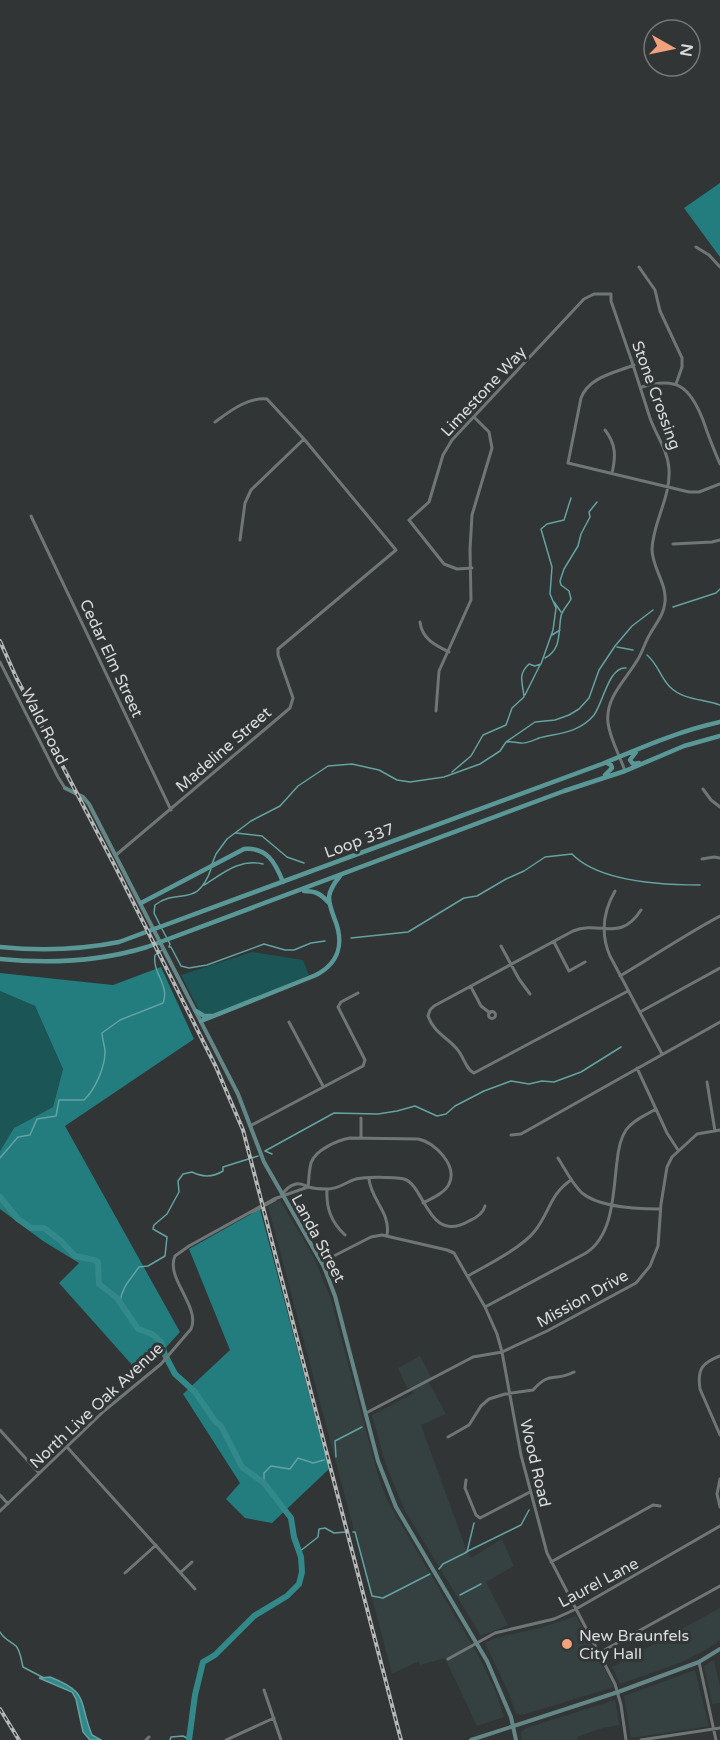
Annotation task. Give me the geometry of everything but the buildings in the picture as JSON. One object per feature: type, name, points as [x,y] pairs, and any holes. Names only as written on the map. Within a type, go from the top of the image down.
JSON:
[{"type":"main road","name":"Loop 337","points":[[0,947],[61,951],[123,940],[602,764],[649,744],[720,722]]},
{"type":"main road","points":[[0,959],[41,962],[98,958],[126,953],[178,936],[598,779],[625,771],[684,746],[720,736]]},
{"type":"main road","points":[[643,763],[633,764],[630,759],[649,744]]},
{"type":"main road","points":[[598,779],[612,768],[610,764],[602,764]]},
{"type":"main road","points":[[141,903],[244,849],[253,848],[270,857],[283,882]]},
{"type":"main road","points":[[201,1021],[316,975],[330,966],[337,955],[340,942],[338,928],[329,903],[329,894],[341,875]]},
{"type":"main road","points":[[300,890],[314,891],[322,895],[329,903]]},
{"type":"main road","points":[[98,946],[105,947],[108,951],[106,955],[98,958]]},
{"type":"main road","points":[[196,1011],[204,1016],[215,1016]]},
{"type":"street","points":[[696,247],[709,255],[720,267]]},
{"type":"street","points":[[639,267],[655,290],[660,311],[682,358],[682,367],[676,384]]},
{"type":"street","name":"Limestone Way","points":[[471,568],[457,569],[444,564],[409,520],[429,502],[446,449],[474,417],[584,299],[594,294],[611,294]]},
{"type":"street","name":"Stone Crossing","points":[[611,294],[611,301],[669,468],[668,487],[652,550],[664,586],[666,598],[663,610],[638,660],[619,684],[609,707],[609,729],[625,771]]},
{"type":"street","points":[[634,365],[594,381],[585,389],[580,398],[568,463],[694,492],[720,484]]},
{"type":"street","points":[[642,387],[661,382],[676,384],[693,397],[720,464]]},
{"type":"street","points":[[215,422],[238,405],[263,398],[267,399],[304,440],[251,490],[245,503],[240,540]]},
{"type":"street","points":[[436,711],[438,677],[471,600],[472,515],[492,447],[489,432],[474,417]]},
{"type":"street","points":[[605,430],[611,437],[615,449],[612,474]]},
{"type":"street","name":"Madeline Street","points":[[116,855],[292,705],[293,698],[278,655],[279,648],[396,550],[304,440]]},
{"type":"street","name":"Cedar Elm Street","points":[[31,516],[171,810]]},
{"type":"street","points":[[673,544],[712,543],[720,540]]},
{"type":"street","points":[[420,622],[427,638],[448,651]]},
{"type":"street","name":"Wald Road","points":[[0,662],[58,777],[65,788],[78,794]]},
{"type":"street","points":[[703,789],[720,807]]},
{"type":"street","name":"Landa Street","points":[[78,794],[89,804],[116,855],[238,1094],[264,1162],[322,1262],[335,1296],[378,1461],[394,1502],[497,1681],[516,1740]]},
{"type":"street","points":[[702,859],[720,858]]},
{"type":"street","points":[[615,891],[607,910],[603,930],[608,951],[662,1054]]},
{"type":"street","points":[[628,991],[472,1073],[456,1048],[434,1029],[428,1012],[434,1006],[578,929],[603,930],[625,926],[641,910]]},
{"type":"street","points":[[620,976],[720,916]]},
{"type":"street","points":[[554,942],[569,971],[585,962]]},
{"type":"street","points":[[501,946],[530,994]]},
{"type":"street","points":[[640,1013],[720,968]]},
{"type":"street","points":[[471,987],[481,1006],[490,1012]]},
{"type":"street","points":[[250,1126],[363,1066],[365,1063],[338,1007],[340,1002],[358,993]]},
{"type":"street","points":[[289,1022],[323,1087]]},
{"type":"street","points":[[511,1135],[521,1134],[720,1022]]},
{"type":"street","points":[[637,1068],[678,1150],[697,1134],[718,1131],[707,1083]]},
{"type":"street","points":[[484,1307],[590,1250],[604,1233],[623,1136],[634,1122],[657,1109]]},
{"type":"street","points":[[361,1118],[361,1138]]},
{"type":"street","points":[[308,1187],[311,1164],[316,1155],[343,1139],[418,1139],[429,1142],[437,1148],[450,1169],[450,1181],[443,1191],[423,1203]]},
{"type":"street","name":"Mission Drive","points":[[365,1413],[473,1357],[502,1352],[547,1331],[636,1282],[647,1270],[657,1250],[660,1236],[660,1209],[669,1163],[678,1150]]},
{"type":"street","points":[[558,1158],[571,1180],[586,1196],[598,1202],[637,1209],[660,1209]]},
{"type":"street","points":[[322,1262],[371,1237],[387,1235],[389,1224],[371,1188],[369,1178]]},
{"type":"street","points":[[282,1195],[288,1188],[297,1184],[327,1189],[357,1179],[407,1180],[414,1187],[433,1218],[443,1224],[454,1226],[467,1223],[482,1213],[485,1206]]},
{"type":"street","points":[[468,1276],[531,1236],[539,1226],[555,1193],[571,1180]]},
{"type":"street","points":[[297,1184],[298,1191]]},
{"type":"street","points":[[282,1195],[308,1187]]},
{"type":"street","points":[[327,1189],[327,1207],[337,1227],[345,1235]]},
{"type":"street","name":"North Live Oak Avenue","points":[[0,1512],[112,1403],[161,1364],[191,1329],[194,1320],[173,1268],[174,1258],[189,1246],[282,1195]]},
{"type":"street","name":"Wood Road","points":[[387,1235],[449,1251],[457,1257],[497,1334],[541,1537],[550,1562],[618,1692],[626,1740]]},
{"type":"street","points":[[720,1356],[705,1363],[699,1378],[700,1389],[720,1435]]},
{"type":"street","points":[[448,1437],[469,1425],[484,1403],[494,1398],[533,1390],[548,1377],[561,1378],[574,1372]]},
{"type":"street","points":[[0,1430],[39,1473]]},
{"type":"street","points":[[67,1447],[195,1589]]},
{"type":"street","points":[[720,1479],[717,1494],[720,1507]]},
{"type":"street","points":[[466,1480],[465,1485],[469,1497],[480,1518],[530,1492]]},
{"type":"street","points":[[0,1495],[8,1504]]},
{"type":"street","points":[[550,1562],[653,1505],[660,1506]]},
{"type":"street","name":"Laurel Lane","points":[[448,1659],[495,1633],[554,1618],[576,1609],[720,1526]]},
{"type":"street","points":[[125,1573],[156,1545]]},
{"type":"street","points":[[181,1572],[192,1562]]},
{"type":"street","points":[[599,1653],[720,1586]]},
{"type":"street","points":[[471,1740],[618,1692],[699,1662],[720,1649]]},
{"type":"street","points":[[699,1662],[716,1740]]},
{"type":"street","points":[[264,1690],[281,1740]]},
{"type":"street","points":[[226,1740],[274,1718]]},
{"type":"street","points":[[641,1740],[672,1738],[720,1728]]},
{"type":"shaded area","points":[[720,183],[720,257],[684,208]]},
{"type":"shaded area","points":[[252,952],[303,960],[309,975],[217,1014],[209,1015],[200,1012],[181,975]]},
{"type":"shaded area","points":[[161,967],[194,1039],[65,1126],[180,1332],[141,1375],[59,1283],[79,1263],[43,1241],[0,1209],[0,1151],[14,1128],[53,1107],[63,1069],[35,1006],[0,991],[0,973],[113,985]]},
{"type":"shaded area","points":[[0,991],[35,1006],[63,1069],[53,1107],[14,1128],[0,1151]]},
{"type":"shaded area","points":[[280,1200],[313,1256],[330,1296],[379,1479],[388,1502],[478,1655],[496,1692],[504,1717],[477,1726],[445,1658],[420,1665],[419,1661],[392,1674],[268,1206]]},
{"type":"shaded area","points":[[260,1209],[329,1469],[272,1523],[245,1518],[226,1499],[240,1483],[183,1394],[230,1350],[189,1249]]},
{"type":"shaded area","points":[[420,1356],[431,1377],[427,1379],[446,1414],[421,1425],[465,1546],[471,1558],[502,1539],[514,1566],[486,1582],[508,1625],[481,1636],[404,1509],[386,1465],[372,1415],[414,1393],[411,1387],[407,1388],[398,1368]]},
{"type":"shaded area","points":[[720,1608],[720,1640],[682,1662],[620,1684],[612,1667]]},
{"type":"shaded area","points":[[576,1616],[614,1687],[522,1715],[516,1713],[485,1643],[495,1638],[540,1628]]},
{"type":"shaded area","points":[[714,1660],[720,1687],[720,1703],[712,1704],[704,1666]]},
{"type":"shaded area","points":[[695,1670],[709,1726],[631,1738],[624,1696]]},
{"type":"shaded area","points":[[50,1677],[72,1688],[78,1694],[92,1735],[101,1740],[90,1740],[83,1732],[76,1699],[72,1692],[39,1678]]},
{"type":"shaded area","points":[[615,1700],[620,1725],[577,1737],[578,1740],[522,1740],[521,1732],[526,1728]]},
{"type":"waterway","points":[[452,772],[471,756],[483,735],[506,725],[512,708],[524,697],[522,679],[525,668],[529,664],[535,666],[541,664],[553,630],[556,608],[550,594],[552,567],[541,529],[547,524],[564,520],[571,498]]},
{"type":"waterway","points":[[545,658],[557,645],[561,616],[571,599],[569,591],[561,585],[560,581],[564,569],[578,546],[581,534],[590,517],[589,512],[597,502]]},
{"type":"waterway","points":[[673,607],[716,593],[720,589]]},
{"type":"waterway","points":[[554,602],[561,612]]},
{"type":"waterway","points":[[212,864],[227,839],[251,821],[280,806],[298,786],[328,766],[352,764],[379,770],[397,780],[410,782],[444,777],[480,764],[500,751],[506,742],[535,722],[555,720],[569,715],[579,709],[589,698],[599,670],[615,646],[632,626],[653,610]]},
{"type":"waterway","points":[[552,635],[560,630]]},
{"type":"waterway","points":[[617,647],[633,650]]},
{"type":"waterway","points":[[647,655],[675,691],[687,697],[720,705]]},
{"type":"waterway","points":[[525,695],[540,665]]},
{"type":"waterway","points":[[507,742],[525,743],[582,725],[594,715],[615,673],[626,668]]},
{"type":"waterway","points":[[236,833],[262,836],[287,857],[304,863]]},
{"type":"waterway","points":[[351,938],[408,932],[464,898],[477,896],[545,857],[572,854],[598,871],[615,876],[650,883],[700,885]]},
{"type":"waterway","points":[[204,885],[239,865],[263,864]]},
{"type":"waterway","points":[[160,925],[154,913],[155,905],[172,897],[187,895],[200,889],[211,869]]},
{"type":"waterway","points":[[162,929],[170,944],[169,947],[181,966],[189,968],[207,965],[264,944],[294,950],[311,943],[325,941]]},
{"type":"waterway","points":[[0,1158],[18,1137],[30,1135],[37,1119],[56,1116],[59,1100],[84,1100],[88,1096],[103,1064],[105,1052],[102,1033],[120,1020],[163,1003],[164,990],[155,961],[155,955],[162,950]]},
{"type":"waterway","points":[[265,1151],[334,1113],[378,1114],[415,1106],[437,1116],[446,1114],[455,1106],[484,1091],[511,1081],[529,1084],[542,1081],[554,1082],[581,1072],[621,1047]]},
{"type":"waterway","points":[[265,1151],[272,1154]]},
{"type":"waterway","points":[[120,1302],[125,1288],[139,1267],[148,1266],[165,1256],[167,1237],[153,1229],[154,1225],[167,1214],[179,1192],[178,1181],[183,1174],[192,1172],[211,1176],[223,1171],[223,1167],[258,1156]]},
{"type":"waterway","points":[[0,1197],[18,1219],[31,1228],[44,1228],[75,1256],[98,1262],[99,1284],[117,1298],[138,1329],[152,1334],[161,1342],[175,1374],[195,1392],[221,1426],[242,1467],[264,1483],[291,1518],[294,1537],[301,1557],[302,1572],[299,1584],[287,1596],[254,1616],[215,1655],[203,1662],[195,1695],[189,1740]]},
{"type":"waterway","points":[[336,1457],[335,1441],[362,1427]]},
{"type":"waterway","points":[[264,1482],[264,1473],[271,1466],[290,1469],[298,1458],[313,1463],[324,1460]]},
{"type":"waterway","points":[[466,1552],[521,1525],[529,1510]]},
{"type":"waterway","points":[[439,1569],[443,1564],[467,1552],[474,1523]]},
{"type":"waterway","points":[[299,1552],[318,1537],[319,1529],[325,1528],[334,1533],[346,1532]]},
{"type":"waterway","points":[[353,1532],[355,1532],[372,1596],[383,1598],[430,1574]]},
{"type":"waterway","points":[[460,1595],[481,1584]]},
{"type":"waterway","points":[[0,1632],[18,1648],[23,1667],[44,1678]]},
{"type":"waterway","points":[[170,1740],[171,1737],[183,1736],[189,1739]]},
{"type":"railway","points":[[0,641],[16,677],[117,870],[216,1067],[243,1130],[401,1740]]},
{"type":"railway","points":[[0,1709],[19,1740]]},
{"type":"place","name":"New Braunfels City Hall","points":[[567,1644]]}]
